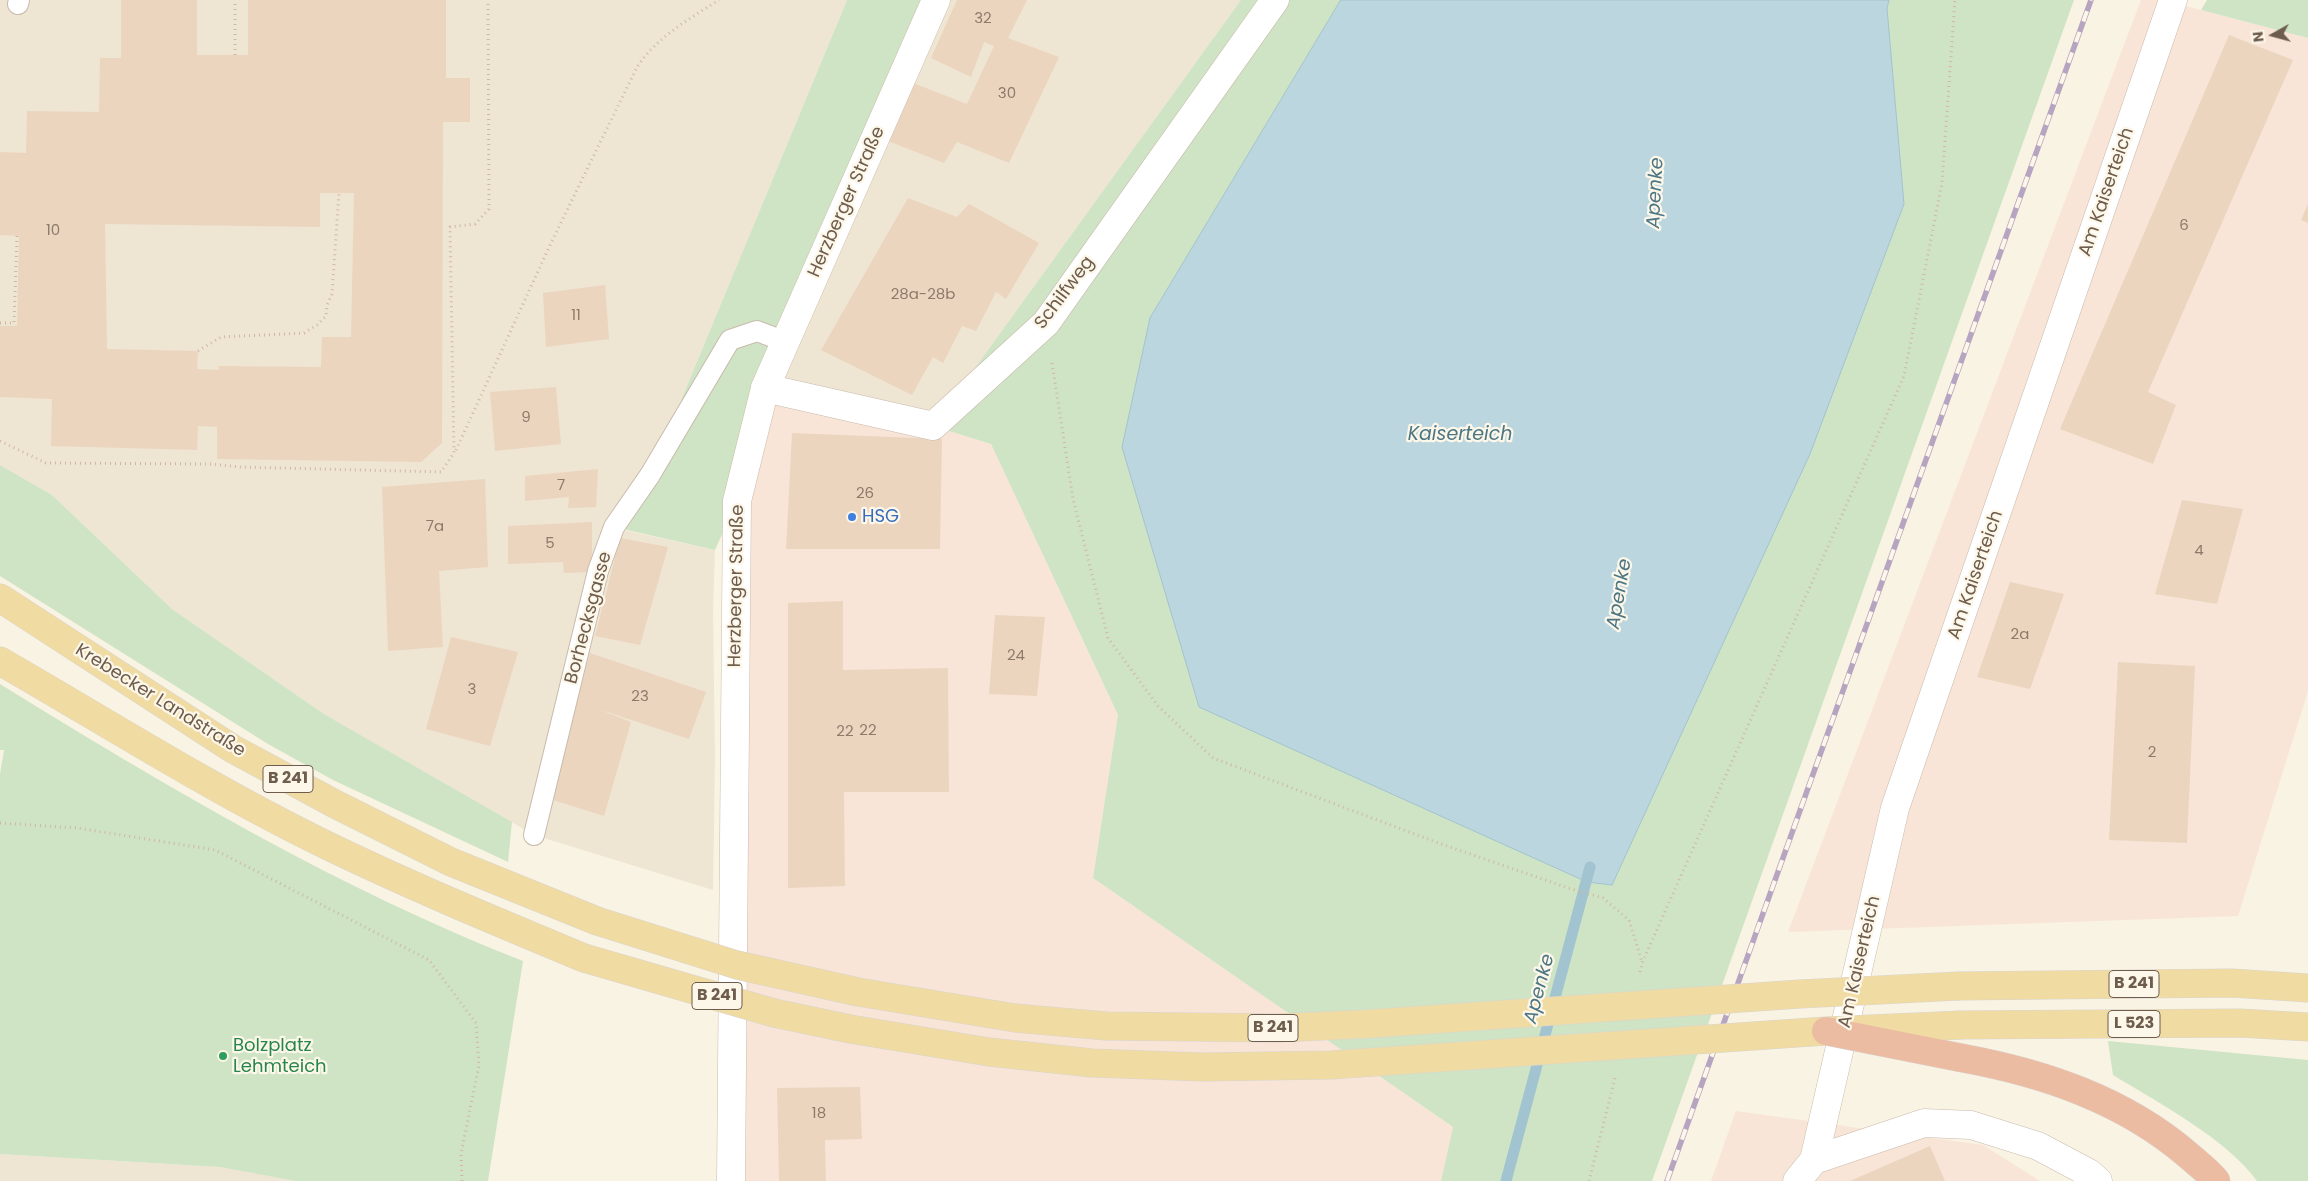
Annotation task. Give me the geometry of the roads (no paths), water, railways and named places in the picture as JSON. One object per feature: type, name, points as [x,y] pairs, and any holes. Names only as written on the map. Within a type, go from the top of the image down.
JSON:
[{"type":"highway","name":"B 241","points":[[1826,1031],[2035,1074],[2078,1089],[2124,1111],[2170,1140],[2216,1181]]},
{"type":"main road","name":"Krebecker Landstraße","points":[[0,598],[233,749],[335,804],[451,862],[597,921],[737,965],[858,992],[1015,1018],[1106,1026],[1277,1028],[1959,986],[2232,983],[2308,988]]},
{"type":"main road","name":"B 241","points":[[0,661],[209,782],[319,842],[439,898],[584,958],[793,1017],[989,1052],[1092,1063],[1203,1067],[1331,1065],[1826,1031]]},
{"type":"main road","name":"L 523","points":[[1826,1031],[1961,1025],[2240,1023],[2308,1027]]},
{"type":"street","name":"Herzberger Straße","points":[[732,1181],[737,501],[765,388],[936,0]]},
{"type":"street","name":"Schilfweg","points":[[765,388],[933,426],[1046,323],[1275,0]]},
{"type":"street","name":"Am Kaiserteich","points":[[1814,1160],[1895,808],[2173,0]]},
{"type":"street","points":[[1797,1181],[1814,1160],[1924,1123],[1971,1124],[2038,1146],[2089,1173],[2098,1181]]},
{"type":"lane","name":"Borhecksgasse","points":[[534,835],[598,571],[614,528],[650,475],[730,340],[757,331],[786,342]]},
{"type":"water","name":"Kaiserteich","points":[[1341,0],[1889,0],[1887,8],[1904,204],[1810,454],[1612,885],[1587,882],[1199,707],[1122,447],[1150,318]]},
{"type":"waterway","name":"Apenke","points":[[1506,1181],[1590,867]]},
{"type":"railway","points":[[1667,1181],[2091,0]]},
{"type":"place","name":"HSG","points":[[852,517]]},
{"type":"place","name":"Bolzplatz Lehmteich","points":[[223,1056]]}]
